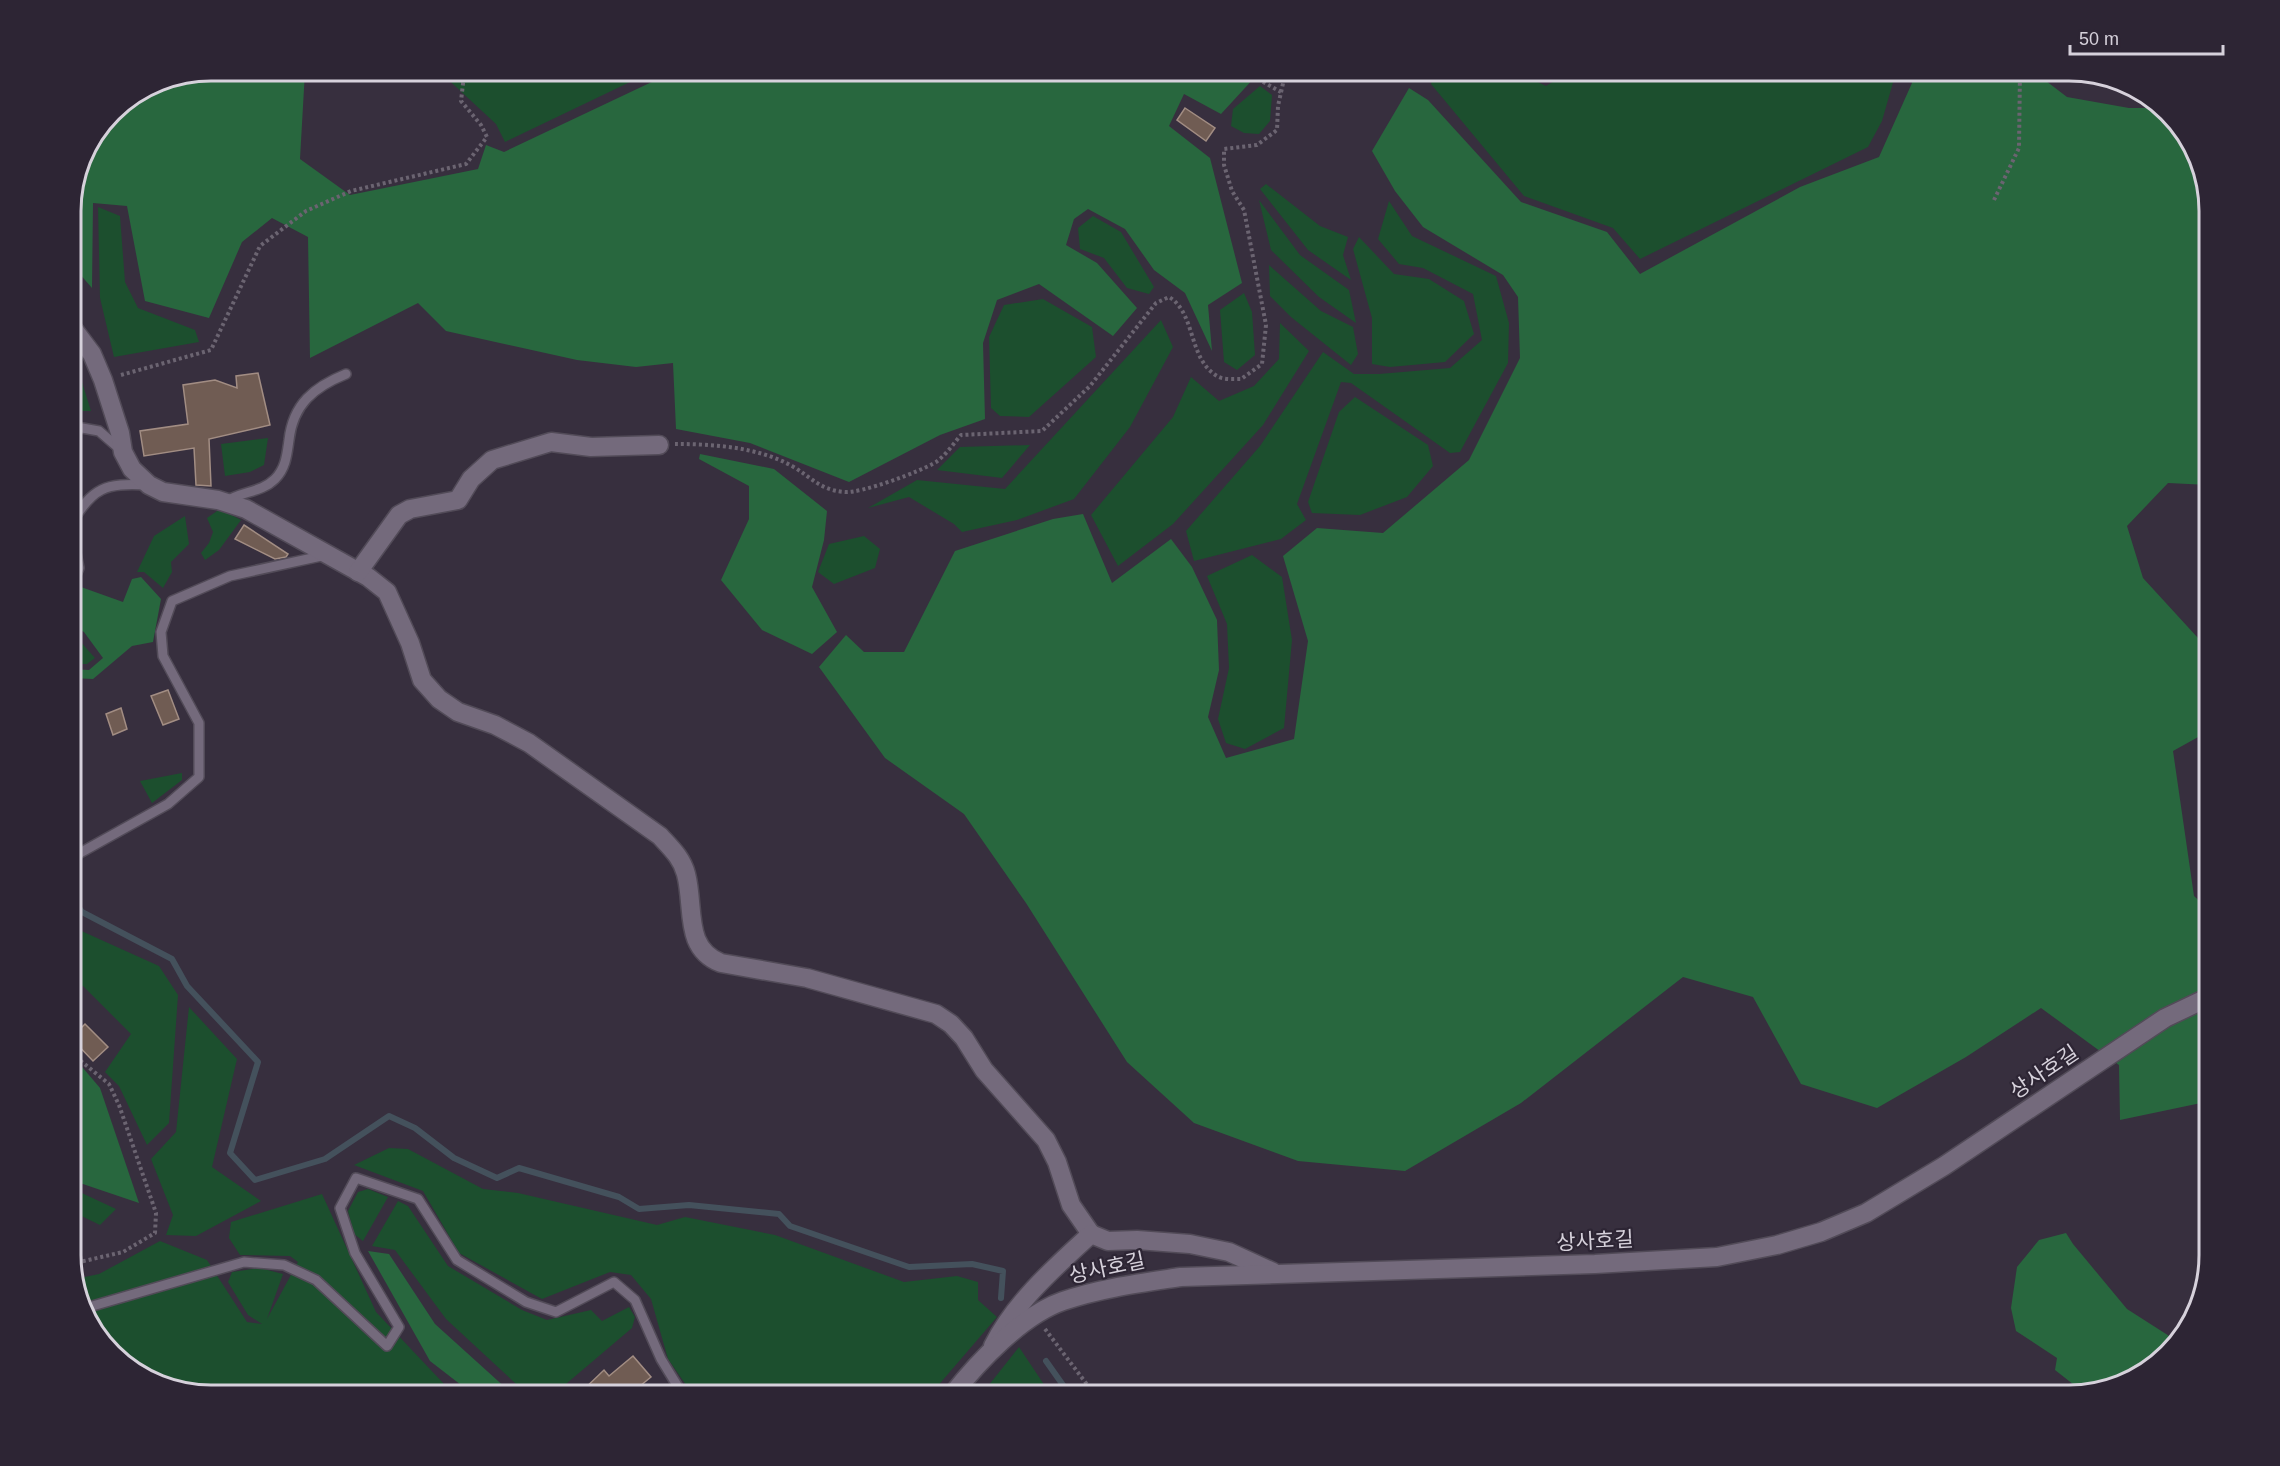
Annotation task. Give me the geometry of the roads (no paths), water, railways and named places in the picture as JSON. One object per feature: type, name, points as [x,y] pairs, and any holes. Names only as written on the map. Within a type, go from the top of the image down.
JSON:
[{"type":"street","points":[[81,339],[92,354],[103,380],[120,433],[123,452],[132,469],[149,485],[163,492],[225,502],[254,514],[358,572],[387,592],[410,643],[422,680],[439,699],[458,712],[495,725],[529,742],[660,836],[678,855],[686,874],[693,936],[702,952],[721,963],[807,978],[936,1014],[951,1024],[1006,1097],[1046,1140],[1058,1162],[1071,1205],[1091,1234],[1108,1241],[1137,1239],[1190,1244],[1229,1252],[1277,1274]]},
{"type":"street","points":[[358,572],[399,515],[410,509],[458,500],[471,479],[492,460],[551,442],[591,447],[659,445]]},
{"type":"street","name":"상사호길","points":[[961,1385],[989,1352],[1036,1316],[1061,1301],[1115,1287],[1181,1277],[1596,1264],[1717,1257],[1777,1245],[1821,1232],[1866,1213],[1885,1202],[1944,1166],[2165,1018],[2199,1002]]},
{"type":"street","points":[[989,1352],[1004,1325],[1056,1266],[1091,1234]]},
{"type":"lane","points":[[225,502],[233,496],[254,491],[275,480],[284,467],[298,407],[326,382],[346,374]]},
{"type":"lane","points":[[81,427],[99,430],[123,452]]},
{"type":"lane","points":[[81,507],[84,502],[114,483],[149,485]]},
{"type":"lane","points":[[81,852],[168,804],[199,777],[200,723],[163,656],[161,632],[172,601],[230,576],[328,555]]},
{"type":"lane","points":[[92,1306],[244,1262],[284,1265],[316,1280],[387,1346],[399,1327],[355,1253],[340,1208],[356,1178],[418,1199],[457,1260],[526,1302],[556,1312],[614,1282],[635,1300],[661,1359],[677,1385]]},
{"type":"waterway","points":[[81,911],[172,959],[187,986],[258,1062],[230,1153],[255,1180],[325,1159],[389,1116],[415,1128],[454,1158],[497,1178],[519,1168],[619,1197],[639,1209],[689,1205],[779,1214],[790,1226],[909,1267],[972,1264],[1003,1271],[1001,1298]]},
{"type":"waterway","points":[[1046,1361],[1063,1385]]}]
